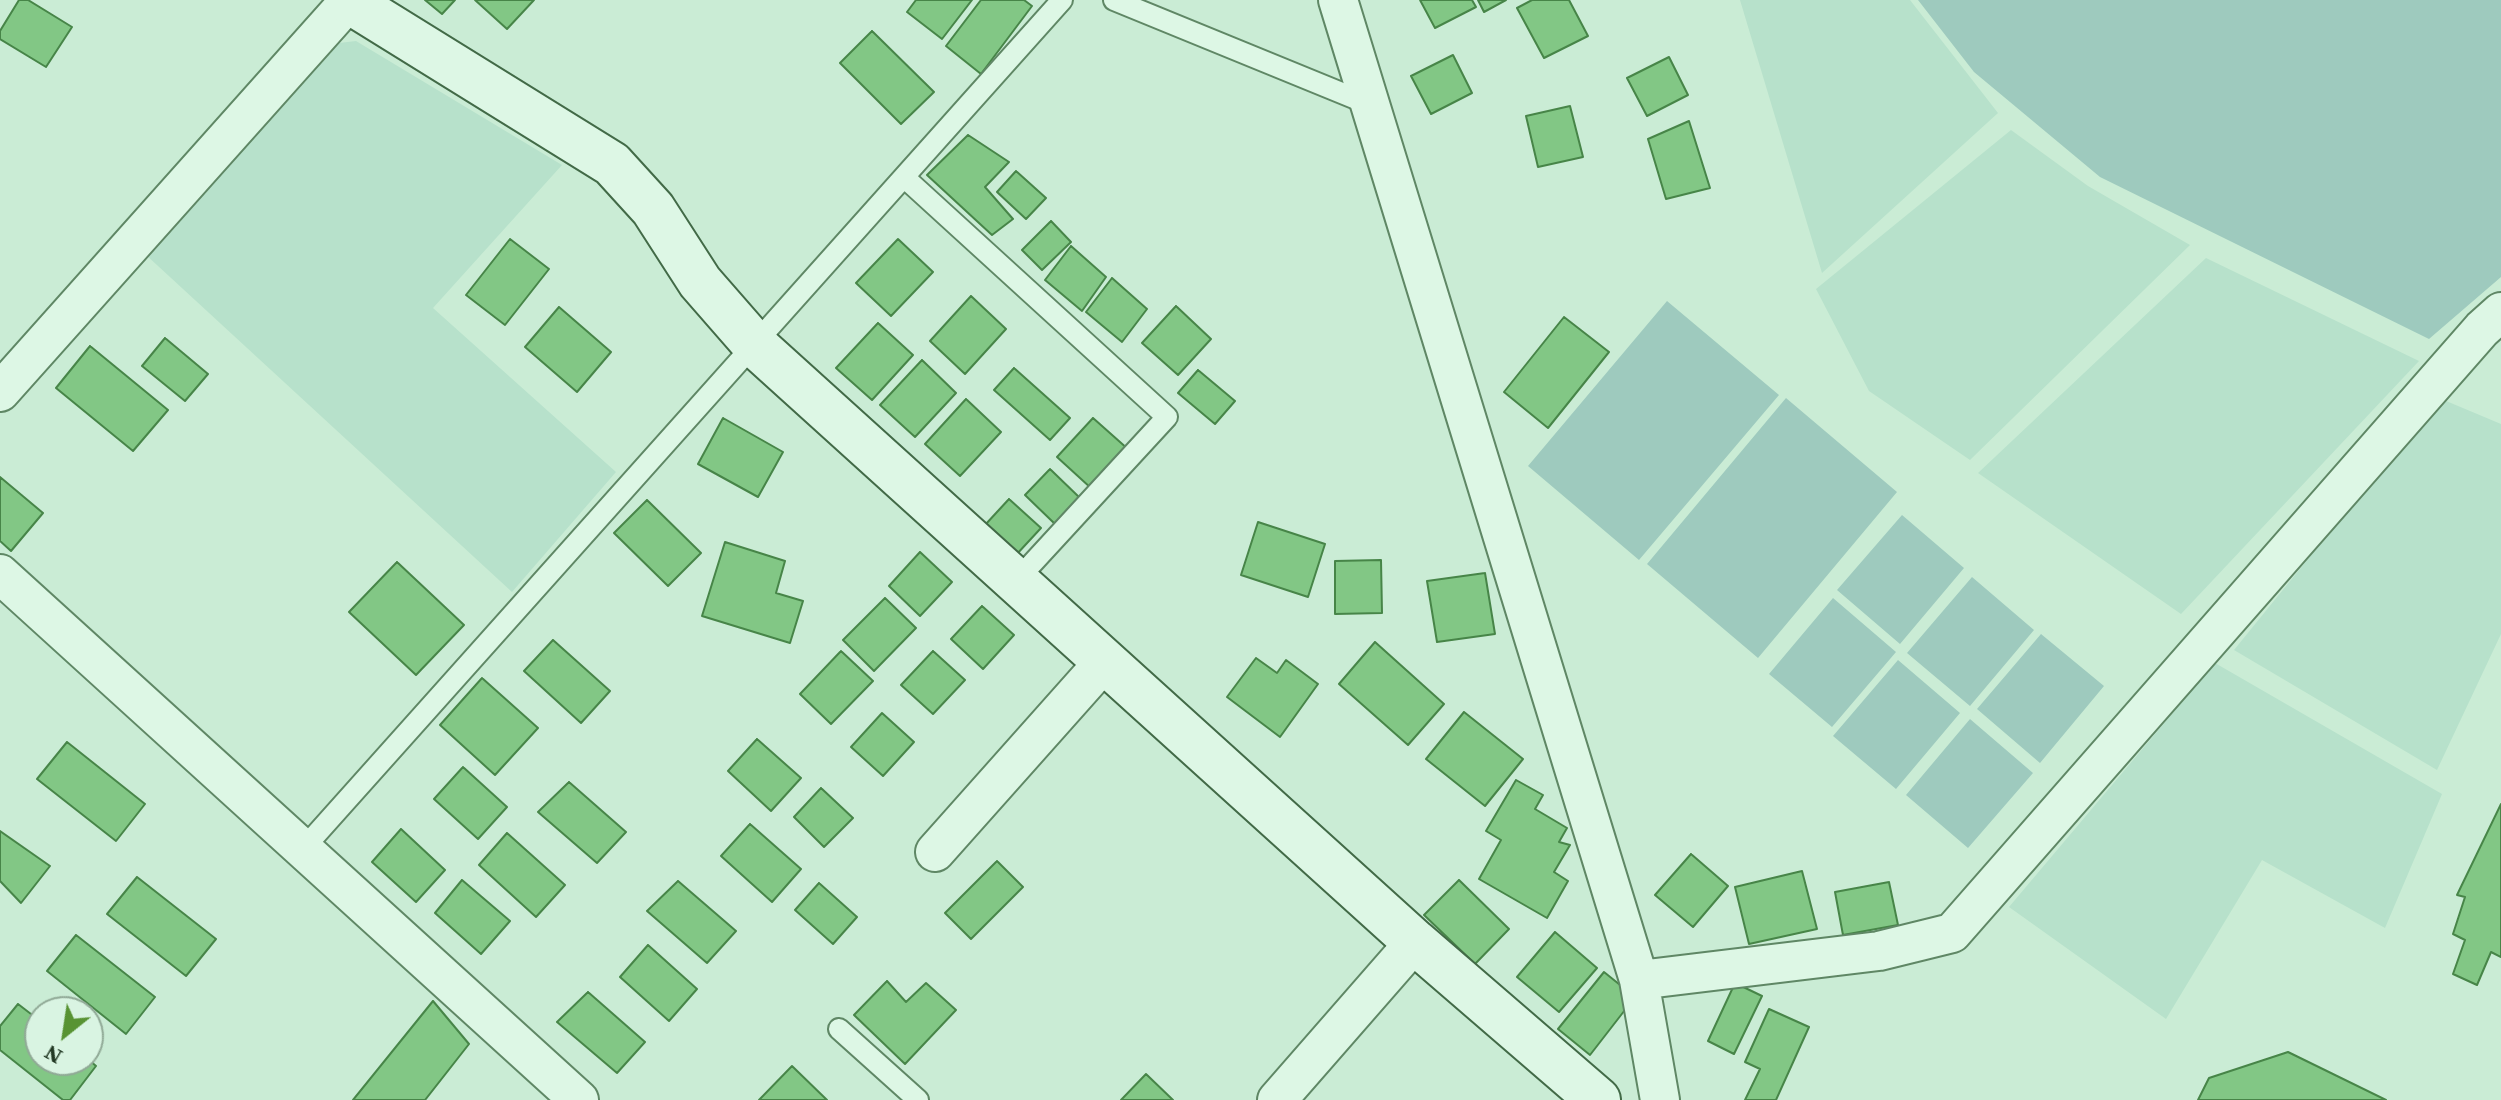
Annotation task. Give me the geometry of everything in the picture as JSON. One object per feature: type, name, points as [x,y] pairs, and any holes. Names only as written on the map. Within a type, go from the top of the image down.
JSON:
[{"type":"street","points":[[0,392],[349,0],[612,164],[653,209],[700,282],[755,345],[1415,942],[1598,1100]]},
{"type":"street","points":[[1338,0],[1639,980],[1660,1100]]},
{"type":"street","points":[[1639,980],[1879,951],[1952,933],[2482,329],[2501,312]]},
{"type":"street","points":[[0,574],[579,1100]]},
{"type":"street","points":[[935,852],[1105,661]]},
{"type":"street","points":[[1277,1100],[1415,942]]},
{"type":"lane","points":[[303,849],[1062,0]]},
{"type":"lane","points":[[1114,0],[1371,105]]},
{"type":"lane","points":[[905,178],[1167,417],[1016,581]]},
{"type":"lane","points":[[839,1029],[918,1100]]},
{"type":"green space","points":[[1740,0],[1910,0],[1998,113],[1822,273]]},
{"type":"green space","points":[[356,41],[562,165],[433,308],[616,472],[512,592],[145,254],[339,43]]},
{"type":"green space","points":[[2011,130],[2088,186],[2190,245],[1970,460],[1869,391],[1816,289]]},
{"type":"green space","points":[[2206,258],[2419,361],[2181,614],[1978,473]]},
{"type":"green space","points":[[2439,398],[2501,424],[2501,634],[2437,770],[2234,650]]},
{"type":"green space","points":[[2215,663],[2442,794],[2385,928],[2262,860],[2166,1019],[2009,907]]},
{"type":"shaded area","points":[[1918,0],[2501,0],[2501,277],[2429,339],[2100,177],[1974,72]]},
{"type":"shaded area","points":[[1667,301],[1779,395],[1639,560],[1528,466]]},
{"type":"shaded area","points":[[1786,398],[1897,492],[1758,658],[1647,564]]},
{"type":"shaded area","points":[[1902,515],[1964,568],[1900,644],[1837,590]]},
{"type":"shaded area","points":[[1972,577],[2034,630],[1970,706],[1907,653]]},
{"type":"shaded area","points":[[1833,598],[1896,652],[1832,727],[1769,674]]},
{"type":"shaded area","points":[[2041,634],[2104,686],[2040,763],[1977,709]]},
{"type":"shaded area","points":[[1898,660],[1960,713],[1896,789],[1833,736]]},
{"type":"shaded area","points":[[1970,719],[2033,773],[1968,848],[1906,795]]},
{"type":"building","points":[[19,0],[28,0],[72,27],[46,67],[0,39],[0,31]]},
{"type":"building","points":[[425,0],[455,0],[442,14]]},
{"type":"building","points":[[475,0],[534,0],[507,29]]},
{"type":"building","points":[[916,0],[972,0],[942,39],[907,12]]},
{"type":"building","points":[[981,0],[1024,0],[1032,6],[981,74],[946,46]]},
{"type":"building","points":[[1420,0],[1472,0],[1476,7],[1435,28]]},
{"type":"building","points":[[1478,0],[1506,0],[1484,12]]},
{"type":"building","points":[[1532,0],[1569,0],[1588,36],[1544,58],[1517,8]]},
{"type":"building","points":[[872,31],[934,92],[901,124],[840,63]]},
{"type":"building","points":[[1453,55],[1472,93],[1431,114],[1411,76]]},
{"type":"building","points":[[1669,57],[1688,95],[1647,116],[1627,78]]},
{"type":"building","points":[[1570,106],[1583,157],[1538,167],[1526,116]]},
{"type":"building","points":[[1689,121],[1710,188],[1666,199],[1648,139]]},
{"type":"building","points":[[968,135],[1009,162],[985,187],[1013,219],[992,235],[927,175]]},
{"type":"building","points":[[1016,171],[1046,198],[1026,219],[997,192]]},
{"type":"building","points":[[1051,221],[1071,242],[1042,270],[1022,250]]},
{"type":"building","points":[[510,239],[549,269],[505,325],[466,295]]},
{"type":"building","points":[[898,239],[933,272],[891,316],[856,283]]},
{"type":"building","points":[[1071,246],[1106,277],[1082,311],[1045,280]]},
{"type":"building","points":[[1112,278],[1147,309],[1122,342],[1086,312]]},
{"type":"building","points":[[971,296],[1006,329],[965,374],[930,341]]},
{"type":"building","points":[[1176,306],[1211,339],[1178,375],[1142,343]]},
{"type":"building","points":[[559,307],[611,352],[577,392],[525,347]]},
{"type":"building","points":[[1564,317],[1609,352],[1548,428],[1504,392]]},
{"type":"building","points":[[878,323],[913,355],[872,400],[836,368]]},
{"type":"building","points":[[165,338],[208,374],[185,401],[142,366]]},
{"type":"building","points":[[90,346],[168,410],[133,451],[56,388]]},
{"type":"building","points":[[922,360],[956,393],[915,437],[880,405]]},
{"type":"building","points":[[1014,368],[1070,418],[1050,440],[994,390]]},
{"type":"building","points":[[1198,370],[1235,401],[1215,424],[1178,393]]},
{"type":"building","points":[[966,399],[1001,432],[960,476],[925,444]]},
{"type":"building","points":[[723,418],[783,452],[758,497],[698,464]]},
{"type":"building","points":[[1093,418],[1129,450],[1092,489],[1057,457]]},
{"type":"building","points":[[1050,469],[1081,499],[1056,525],[1025,495]]},
{"type":"building","points":[[0,477],[43,513],[11,551],[0,541]]},
{"type":"building","points":[[1009,499],[1041,528],[1016,555],[985,525]]},
{"type":"building","points":[[647,500],[701,553],[668,586],[614,533]]},
{"type":"building","points":[[1258,522],[1325,544],[1308,597],[1241,575]]},
{"type":"building","points":[[725,542],[785,561],[776,593],[803,601],[790,643],[702,616]]},
{"type":"building","points":[[920,552],[952,582],[920,616],[889,586]]},
{"type":"building","points":[[1381,560],[1382,613],[1335,614],[1335,561]]},
{"type":"building","points":[[397,562],[464,625],[416,675],[349,612]]},
{"type":"building","points":[[1485,573],[1495,634],[1437,642],[1427,581]]},
{"type":"building","points":[[885,598],[916,628],[874,671],[843,640]]},
{"type":"building","points":[[982,606],[1014,635],[983,669],[951,639]]},
{"type":"building","points":[[553,640],[610,691],[581,723],[524,671]]},
{"type":"building","points":[[1375,642],[1444,704],[1408,745],[1339,684]]},
{"type":"building","points":[[841,651],[873,681],[831,724],[800,694]]},
{"type":"building","points":[[933,651],[965,680],[933,714],[901,685]]},
{"type":"building","points":[[1256,658],[1277,673],[1286,660],[1318,684],[1280,737],[1227,697]]},
{"type":"building","points":[[482,678],[538,728],[495,775],[440,725]]},
{"type":"building","points":[[1464,712],[1523,759],[1485,806],[1426,759]]},
{"type":"building","points":[[882,713],[914,742],[883,776],[851,747]]},
{"type":"building","points":[[757,739],[801,778],[771,811],[728,771]]},
{"type":"building","points":[[67,742],[145,804],[116,841],[37,779]]},
{"type":"building","points":[[463,767],[507,807],[478,839],[434,799]]},
{"type":"building","points":[[1516,780],[1543,795],[1535,809],[1567,828],[1559,842],[1570,845],[1554,872],[1568,881],[1547,918],[1479,879],[1501,840],[1486,831]]},
{"type":"building","points":[[569,782],[626,832],[597,863],[538,812]]},
{"type":"building","points":[[821,788],[853,818],[824,847],[794,817]]},
{"type":"building","points":[[2501,804],[2501,957],[2491,952],[2477,985],[2453,974],[2465,940],[2453,934],[2465,897],[2457,895]]},
{"type":"building","points":[[750,824],[801,869],[772,902],[721,856]]},
{"type":"building","points":[[401,829],[445,870],[416,902],[372,862]]},
{"type":"building","points":[[0,831],[50,866],[21,903],[0,881]]},
{"type":"building","points":[[507,833],[565,885],[536,917],[479,865]]},
{"type":"building","points":[[1691,854],[1728,886],[1693,927],[1655,895]]},
{"type":"building","points":[[997,861],[1023,887],[971,939],[945,913]]},
{"type":"building","points":[[1802,871],[1817,929],[1749,944],[1735,887]]},
{"type":"building","points":[[137,877],[216,939],[186,976],[107,914]]},
{"type":"building","points":[[462,880],[510,921],[481,954],[435,913]]},
{"type":"building","points":[[1459,880],[1509,929],[1475,964],[1424,915]]},
{"type":"building","points":[[678,881],[736,931],[707,963],[647,911]]},
{"type":"building","points":[[1889,882],[1898,925],[1843,935],[1835,892]]},
{"type":"building","points":[[819,883],[857,917],[833,944],[795,910]]},
{"type":"building","points":[[1555,932],[1597,968],[1559,1012],[1517,977]]},
{"type":"building","points":[[76,935],[155,997],[126,1034],[104,1016],[104,996],[78,996],[47,971]]},
{"type":"building","points":[[648,945],[697,989],[669,1021],[620,977]]},
{"type":"building","points":[[1604,972],[1635,997],[1590,1055],[1558,1029]]},
{"type":"building","points":[[887,981],[906,1002],[926,983],[956,1010],[905,1064],[854,1015]]},
{"type":"building","points":[[1735,983],[1762,996],[1734,1054],[1708,1041]]},
{"type":"building","points":[[588,992],[645,1042],[617,1073],[557,1022]]},
{"type":"building","points":[[433,1001],[469,1044],[425,1100],[353,1100]]},
{"type":"building","points":[[18,1004],[24,1009],[24,1069],[0,1050],[0,1026]]},
{"type":"building","points":[[1769,1009],[1809,1027],[1776,1100],[1745,1100],[1760,1069],[1745,1062]]},
{"type":"building","points":[[2288,1052],[2386,1100],[2198,1100],[2209,1078]]},
{"type":"building","points":[[792,1066],[827,1100],[759,1100]]},
{"type":"building","points":[[1146,1074],[1173,1100],[1121,1100]]},
{"type":"building","points":[[33,1076],[88,1076],[70,1100],[63,1100]]}]
